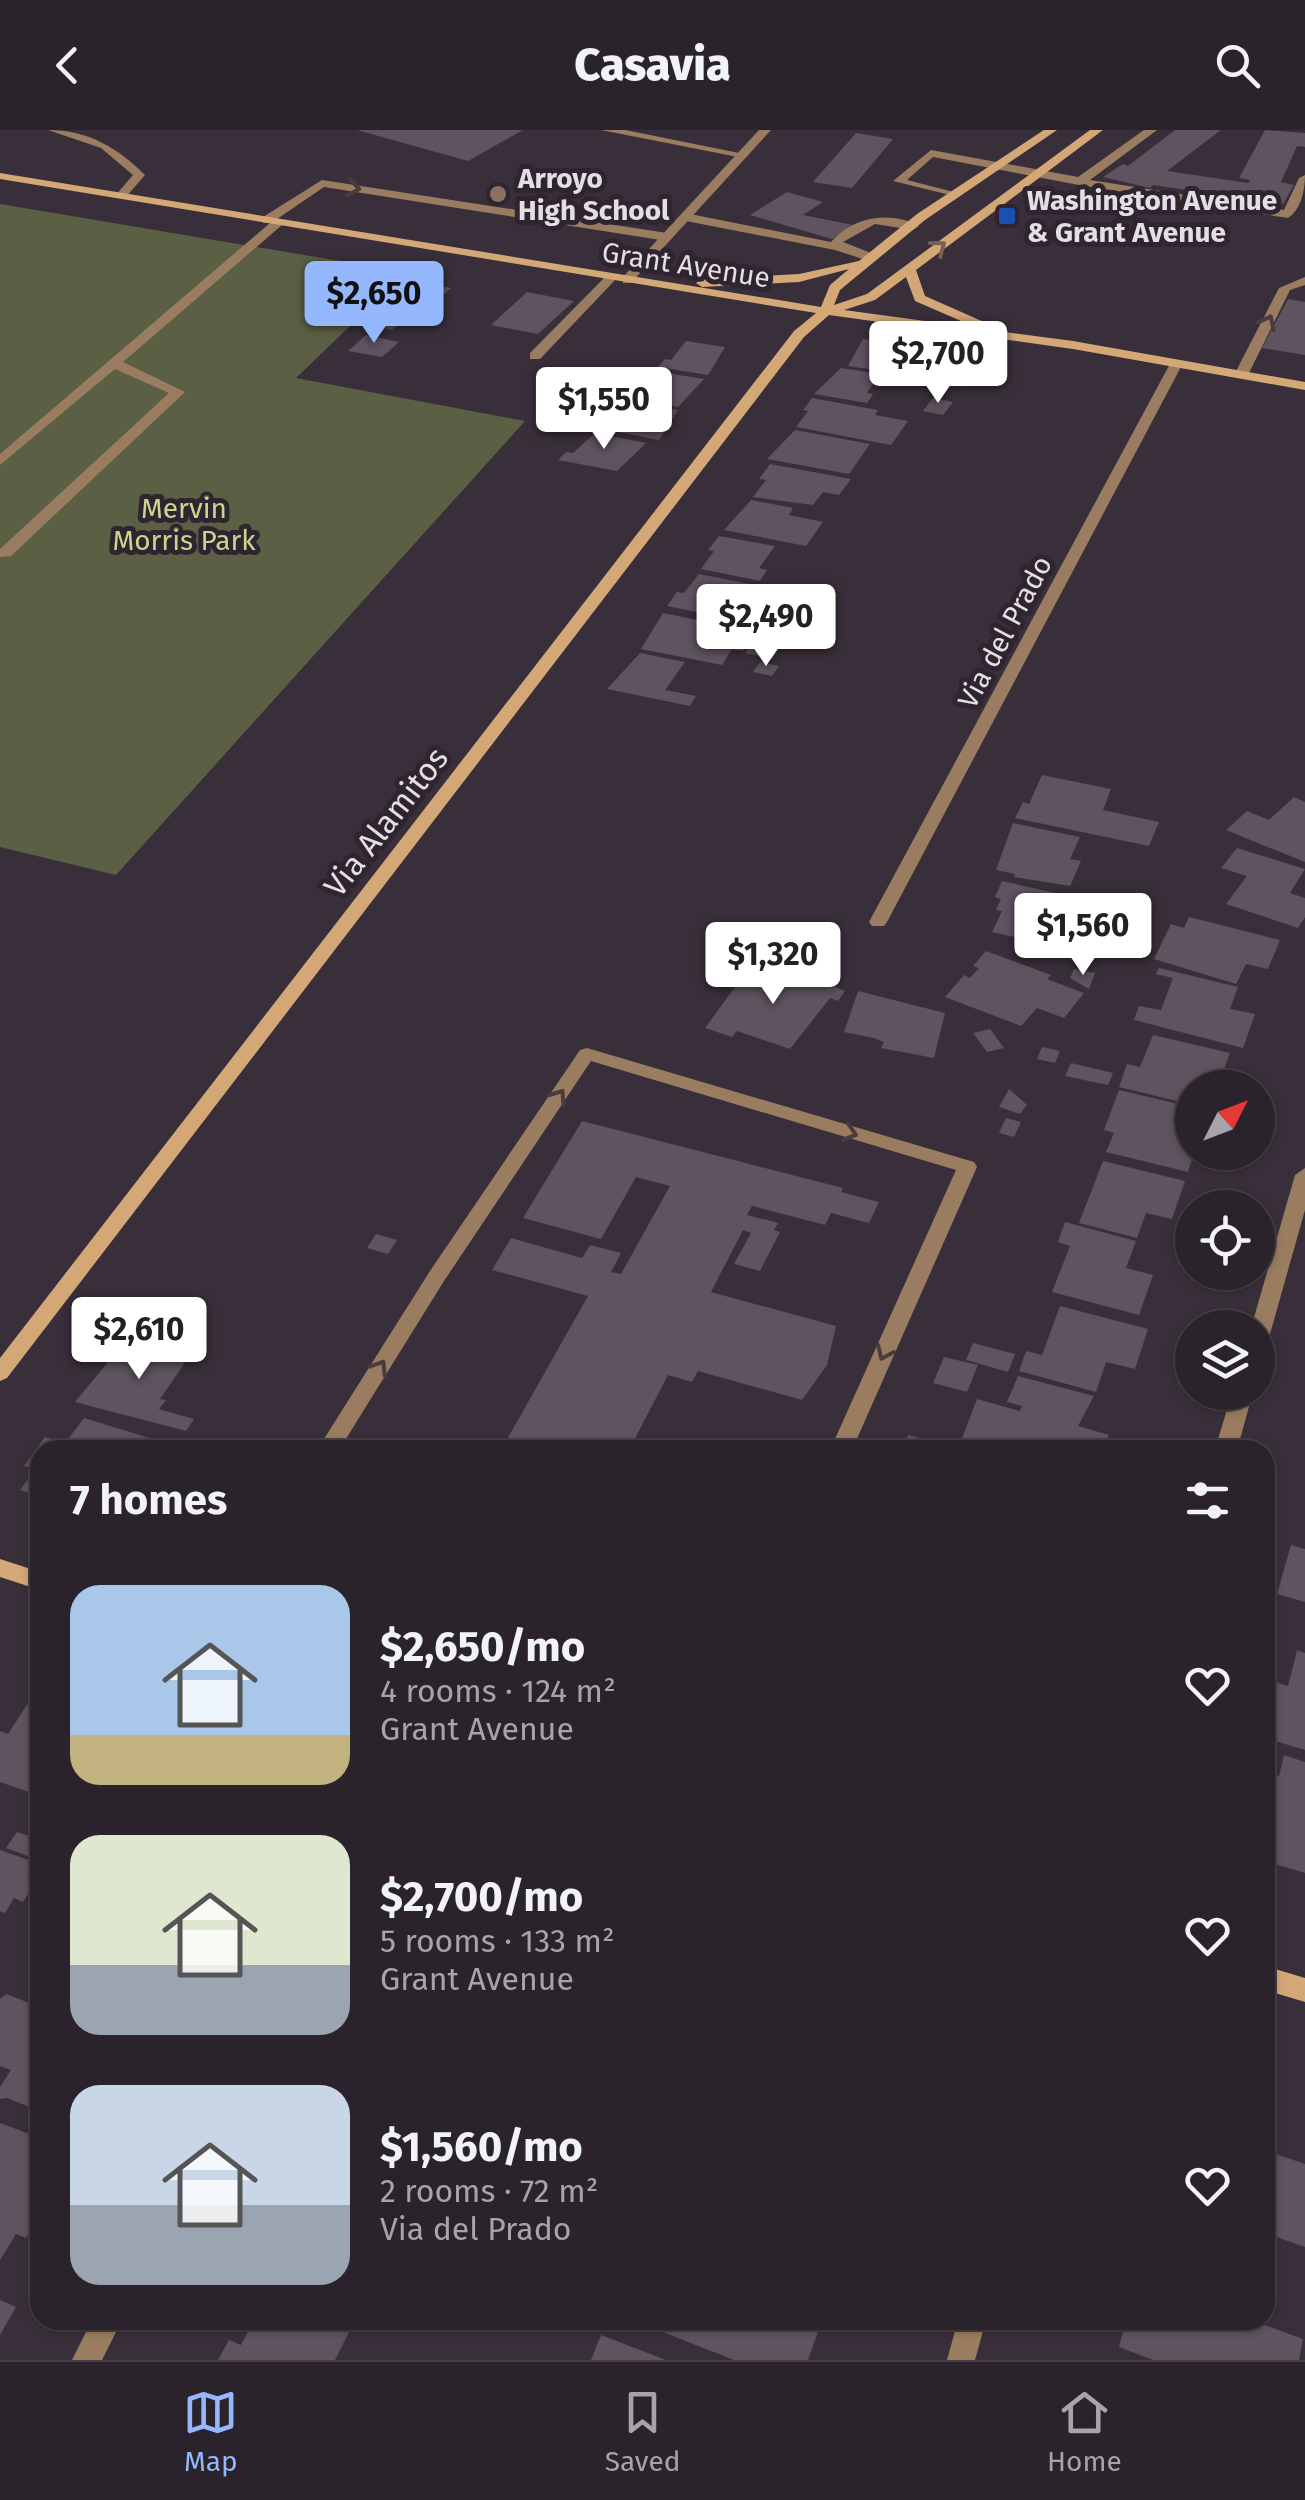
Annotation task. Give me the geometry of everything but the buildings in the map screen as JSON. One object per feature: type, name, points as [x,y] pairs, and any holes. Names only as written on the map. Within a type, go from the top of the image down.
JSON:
[{"type":"main road","name":"Via Alamitos","points":[[0,1372],[799,334],[825,312],[832,290],[954,195],[1051,130]]},
{"type":"main road","points":[[825,312],[871,297],[1097,130]]},
{"type":"main road","name":"Grant Avenue","points":[[0,176],[654,285],[1010,337],[1305,386]]},
{"type":"main road","points":[[654,285],[799,278],[872,258]]},
{"type":"main road","points":[[910,270],[923,301],[1010,337]]},
{"type":"main road","points":[[0,1568],[30,1578]]},
{"type":"main road","points":[[1275,1981],[1305,1990]]},
{"type":"street","points":[[54,130],[105,146],[139,176],[121,196]]},
{"type":"street","points":[[606,130],[742,155]]},
{"type":"street","points":[[627,280],[766,130]]},
{"type":"street","points":[[1080,182],[1151,130]]},
{"type":"street","points":[[954,195],[900,181],[931,153],[1080,182],[1288,214],[1305,178]]},
{"type":"street","points":[[0,461],[116,364],[272,221],[322,183],[667,237]]},
{"type":"street","points":[[685,218],[838,247],[872,258]]},
{"type":"street","points":[[838,247],[838,240],[869,219],[885,218],[913,226]]},
{"type":"street","points":[[535,356],[611,278]]},
{"type":"street","points":[[1240,376],[1285,288],[1305,281]]},
{"type":"street","points":[[0,553],[6,553],[178,392],[116,364]]},
{"type":"street","name":"Via del Prado","points":[[878,922],[1176,365]]},
{"type":"street","points":[[334,1440],[437,1276],[587,1054],[967,1167],[845,1440]]},
{"type":"street","points":[[1267,1310],[1305,1175]]},
{"type":"street","points":[[1229,1440],[1238,1410]]},
{"type":"street","points":[[86,2360],[102,2330]]},
{"type":"street","points":[[960,2360],[969,2330]]},
{"type":"green space","name":"Mervin Morris Park","points":[[0,204],[406,272],[296,378],[525,421],[116,875],[0,847]]},
{"type":"place","name":"Arroyo High School","points":[[498,194]]},
{"type":"place","name":"Washington Avenue & Grant Avenue","points":[[1007,216]]}]
